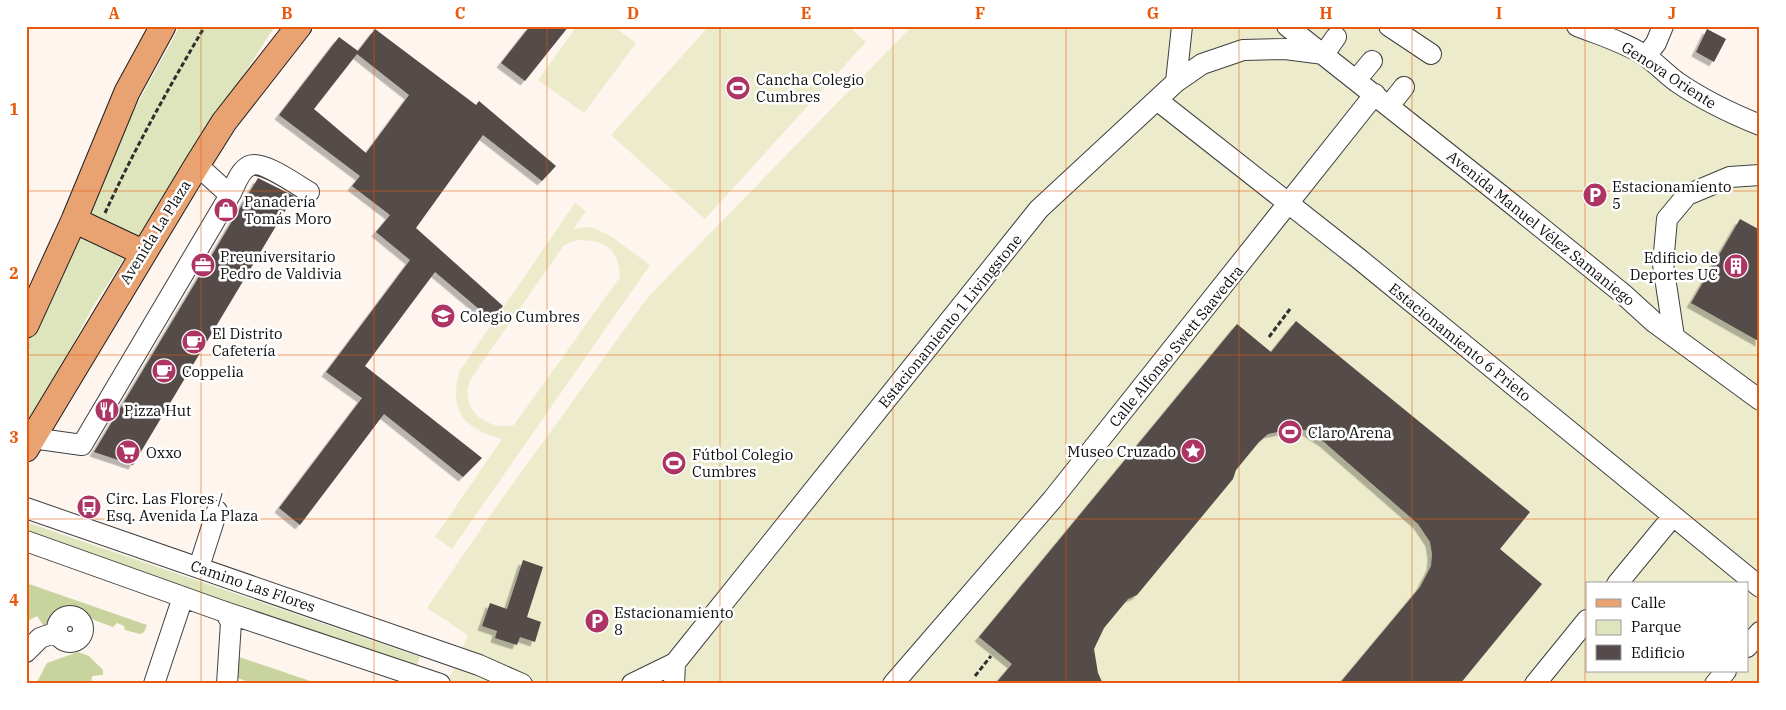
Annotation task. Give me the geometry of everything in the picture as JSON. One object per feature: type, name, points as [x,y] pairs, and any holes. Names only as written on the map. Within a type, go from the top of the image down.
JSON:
[{"type":"main road","points":[[26,325],[74,220],[127,92],[163,26]]},
{"type":"main road","name":"Avenida La Plaza","points":[[29,444],[142,252],[224,122],[299,26]]},
{"type":"main road","points":[[74,220],[142,252]]},
{"type":"street","points":[[1176,82],[1182,26]]},
{"type":"street","points":[[1389,26],[1431,54]]},
{"type":"street","name":"Genova Oriente","points":[[1577,26],[1623,44],[1646,56],[1675,81],[1694,93],[1725,111],[1760,125]]},
{"type":"street","points":[[1646,56],[1656,43],[1663,26]]},
{"type":"street","name":"Avenida Manuel Vélez Samaniego","points":[[1289,27],[1674,337],[1760,400]]},
{"type":"street","points":[[1324,54],[1336,37]]},
{"type":"street","name":"Estacionamiento 1 Livingstone","points":[[632,684],[675,663],[1039,209],[1176,82],[1202,64],[1243,50],[1285,49],[1324,54]]},
{"type":"street","points":[[1356,80],[1372,60]]},
{"type":"street","name":"Calle Alfonso Swett Saavedra","points":[[893,684],[1052,500],[1289,203],[1382,100],[1404,88]]},
{"type":"street","name":"Estacionamiento 6 Prieto","points":[[1157,100],[1289,203],[1760,587]]},
{"type":"street","points":[[29,444],[82,445],[230,196],[242,172],[250,165],[260,164],[309,192]]},
{"type":"street","points":[[197,165],[230,196]]},
{"type":"street","points":[[1674,337],[1663,264],[1667,219],[1687,195],[1730,178],[1760,175]]},
{"type":"street","name":"Camino Las Flores","points":[[26,508],[483,667],[518,682]]},
{"type":"street","points":[[199,567],[217,512]]},
{"type":"street","points":[[1619,582],[1673,516]]},
{"type":"street","points":[[26,541],[226,612],[378,663],[427,682],[431,650]]},
{"type":"street","points":[[154,684],[183,597]]},
{"type":"street","points":[[226,612],[231,622],[227,684]]},
{"type":"street","points":[[1535,684],[1586,621]]},
{"type":"street","points":[[26,652],[40,638],[57,632]]},
{"type":"street","points":[[1748,646],[1760,632]]},
{"type":"street","points":[[378,663],[387,634]]},
{"type":"street","points":[[674,684],[675,663]]},
{"type":"street","points":[[1715,684],[1725,672]]},
{"type":"path","points":[[97,230],[128,162],[169,86],[205,26]]},
{"type":"path","points":[[1268,337],[1290,309]]},
{"type":"path","points":[[975,676],[991,656]]},
{"type":"green space","points":[[180,26],[275,26],[92,308],[26,434],[26,335],[102,169]]},
{"type":"green space","points":[[577,26],[613,26],[636,43],[584,113],[538,80]]},
{"type":"green space","name":"Cancha Colegio Cumbres","points":[[709,26],[848,26],[866,42],[705,219],[611,135]]},
{"type":"green space","points":[[912,26],[1563,26],[1620,48],[1760,133],[1760,684],[447,684],[468,635],[427,608],[496,507],[648,297]]},
{"type":"green space","points":[[575,203],[586,211],[573,229],[590,227],[609,235],[650,265],[452,549],[435,537],[502,439],[478,430],[462,417],[456,398],[459,372]],"holes":[[[577,240],[587,240],[603,244],[609,248],[617,259],[620,277],[514,425],[499,426],[491,424],[478,416],[469,403],[468,391],[470,380],[564,245]]]},
{"type":"green space","points":[[26,522],[420,657],[416,668],[26,535]]},
{"type":"green space","points":[[26,583],[147,625],[144,632],[140,634],[125,630],[124,626],[117,623],[113,627],[94,620],[81,608],[71,606],[51,615],[46,625],[43,625],[37,616],[26,622]]},
{"type":"green space","points":[[78,652],[89,656],[103,670],[103,675],[92,676],[91,684],[36,684],[47,663]]},
{"type":"green space","points":[[236,656],[319,684],[254,684],[235,677]]},
{"type":"building","points":[[530,26],[569,26],[525,81],[501,63]]},
{"type":"building","points":[[375,29],[476,105],[479,101],[556,166],[542,181],[483,135],[416,228],[503,306],[492,320],[435,272],[365,366],[482,458],[463,477],[384,414],[300,525],[279,508],[362,398],[326,372],[410,260],[376,232],[390,215],[352,186],[360,176],[279,115],[339,37],[358,51]],"holes":[[[357,54],[409,95],[366,153],[314,109]]]},
{"type":"building","points":[[1707,29],[1726,39],[1714,62],[1696,52]]},
{"type":"building","points":[[258,178],[294,196],[133,465],[94,452]]},
{"type":"building","name":"Edificio de Deportes UC","points":[[1740,219],[1760,230],[1760,342],[1691,303]]},
{"type":"building","name":"Claro Arena","points":[[1296,321],[1530,512],[1500,549],[1542,584],[1460,684],[1339,684],[1420,587],[1431,566],[1430,542],[1418,524],[1324,442],[1305,430],[1294,429],[1268,434],[1259,442],[1236,470],[1233,479],[1137,595],[1128,599],[1104,628],[1094,649],[1098,673],[1103,684],[995,684],[1012,664],[979,637],[1237,324],[1271,352]]},
{"type":"building","points":[[523,560],[543,567],[527,617],[541,622],[535,642],[520,637],[517,645],[495,638],[497,631],[482,626],[490,603],[507,609]]},
{"type":"place","name":"Cancha Colegio Cumbres","points":[[738,88]]},
{"type":"place","name":"Estacionamiento 5","points":[[1595,195]]},
{"type":"place","name":"Panadería Tomás Moro","points":[[226,210]]},
{"type":"place","name":"Preuniversitario Pedro de Valdivia","points":[[203,265]]},
{"type":"place","name":"Edificio de Deportes UC","points":[[1736,266]]},
{"type":"place","name":"Colegio Cumbres","points":[[443,316]]},
{"type":"place","name":"El Distrito Cafetería","points":[[194,342]]},
{"type":"place","name":"Coppelia","points":[[164,371]]},
{"type":"place","name":"Pizza Hut","points":[[107,410]]},
{"type":"place","name":"Claro Arena","points":[[1290,432]]},
{"type":"place","name":"Museo Cruzado","points":[[1193,451]]},
{"type":"place","name":"Oxxo","points":[[128,452]]},
{"type":"place","name":"Fútbol Colegio Cumbres","points":[[674,463]]},
{"type":"place","name":"Circ. Las Flores / Esq. Avenida La Plaza","points":[[89,507]]},
{"type":"place","name":"Estacionamiento 8","points":[[597,621]]}]
